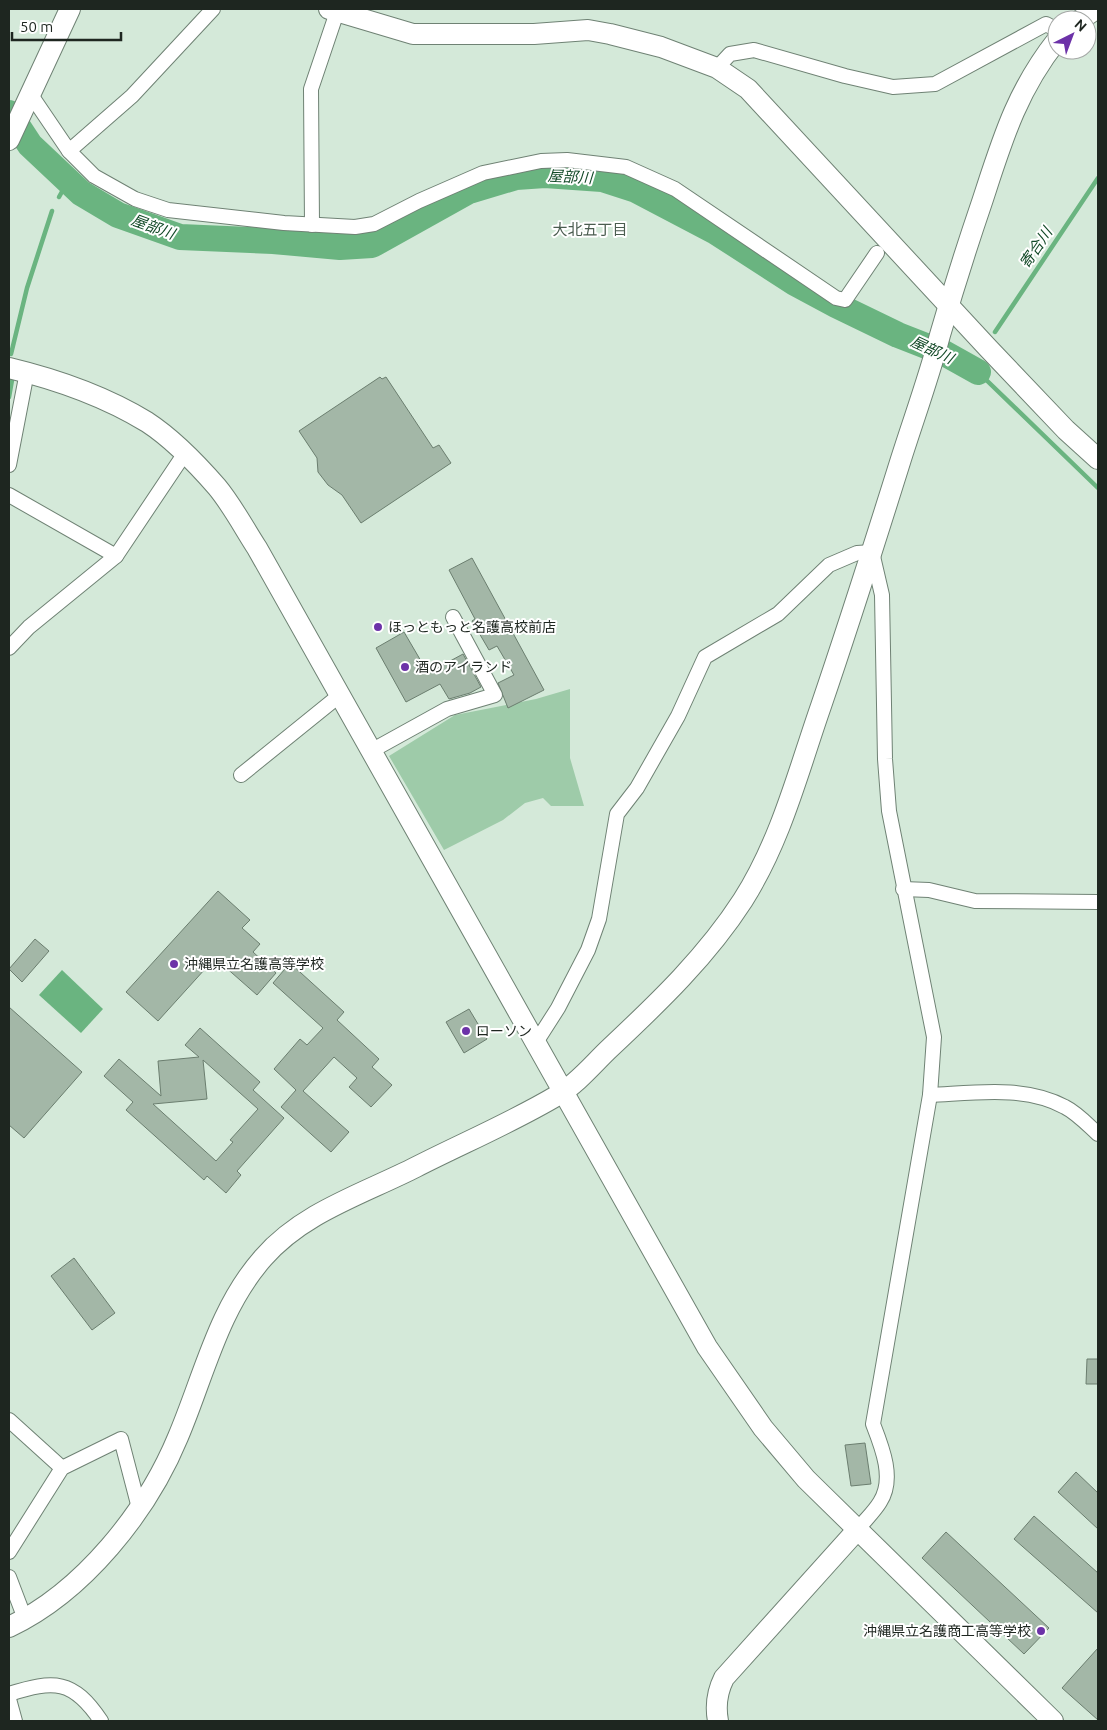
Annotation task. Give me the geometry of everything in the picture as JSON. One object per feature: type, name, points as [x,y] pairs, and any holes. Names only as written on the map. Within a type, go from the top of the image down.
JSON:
[{"type":"street","points":[[9,140],[70,9]]},
{"type":"street","points":[[69,151],[132,96],[213,9]]},
{"type":"street","points":[[312,225],[311,89],[335,10],[413,34],[534,34],[588,30],[661,47],[717,68],[748,89],[1066,430],[1098,459]]},
{"type":"street","points":[[717,68],[730,54],[754,50],[845,76],[893,87],[935,84],[1047,25]]},
{"type":"street","points":[[9,1577],[17,1623],[66,1591],[86,1574],[138,1508],[161,1472],[178,1437],[220,1327],[244,1282],[283,1237],[317,1214],[409,1171],[563,1092],[654,1007],[705,954],[740,904],[761,870],[788,806],[872,552],[1006,127],[1027,85],[1047,55]]},
{"type":"street","points":[[30,95],[69,151],[94,176],[135,198],[168,210],[312,225],[355,227],[374,224],[419,200],[483,173],[541,161],[567,160],[626,166],[675,189],[836,298],[845,300],[877,253]]},
{"type":"street","points":[[9,465],[18,370],[100,399],[148,423],[185,453],[218,488],[257,548],[707,1347],[763,1428],[806,1479],[1053,1721]]},
{"type":"street","points":[[9,648],[29,627],[116,556],[185,453]]},
{"type":"street","points":[[9,495],[116,556]]},
{"type":"street","points":[[535,1044],[558,1008],[588,950],[599,919],[617,814],[637,788],[678,716],[705,657],[778,614],[829,565],[857,552],[872,552]]},
{"type":"street","points":[[718,1721],[716,1702],[718,1690],[724,1678],[858,1529],[881,1501],[888,1480],[883,1448],[874,1424],[930,1095],[934,1037],[888,811],[884,759],[882,595],[872,552]]},
{"type":"street","points":[[371,751],[447,709],[495,695],[453,618]]},
{"type":"street","points":[[241,775],[340,695]]},
{"type":"street","points":[[903,889],[929,890],[976,901],[1098,902]]},
{"type":"street","points":[[930,1095],[993,1092],[1038,1096],[1065,1107],[1098,1134]]},
{"type":"street","points":[[9,1420],[62,1468]]},
{"type":"street","points":[[9,1552],[62,1468],[121,1439],[138,1508]]},
{"type":"street","points":[[9,1694],[41,1684],[58,1685],[77,1692],[101,1721]]},
{"type":"street","points":[[9,1700],[15,1721]]},
{"type":"shaded area","points":[[570,689],[570,758],[584,806],[551,806],[543,798],[525,803],[503,820],[444,850],[389,756],[455,715],[536,699]]},
{"type":"shaded area","points":[[62,970],[103,1009],[81,1033],[39,995]]},
{"type":"building","points":[[380,377],[382,379],[386,377],[433,448],[439,445],[451,463],[361,523],[342,495],[328,485],[318,472],[317,458],[299,431]]},
{"type":"building","points":[[472,558],[544,690],[508,708],[498,683],[514,675],[497,646],[489,650],[472,621],[475,619],[449,570]]},
{"type":"building","name":"酒のアイランド","points":[[404,632],[428,673],[463,654],[481,687],[470,693],[449,699],[440,684],[406,702],[376,648]]},
{"type":"building","points":[[218,891],[250,920],[242,928],[260,944],[253,952],[276,973],[257,995],[215,958],[158,1021],[126,992]]},
{"type":"building","points":[[35,939],[49,951],[22,982],[9,969]]},
{"type":"building","points":[[290,963],[344,1012],[337,1020],[379,1059],[372,1067],[392,1085],[371,1107],[349,1087],[357,1078],[334,1057],[303,1091],[349,1132],[331,1152],[281,1107],[296,1090],[274,1069],[300,1039],[307,1045],[323,1028],[273,983]]},
{"type":"building","points":[[9,1007],[82,1072],[24,1138],[9,1125]]},
{"type":"building","name":"ローソン","points":[[469,1009],[487,1039],[464,1053],[446,1022]]},
{"type":"building","points":[[200,1028],[260,1082],[253,1090],[284,1118],[237,1171],[241,1175],[226,1193],[207,1176],[204,1180],[126,1110],[133,1102],[104,1076],[119,1059],[161,1096],[158,1061],[199,1057],[185,1045]],"holes":[[[203,1060],[258,1109],[230,1140],[233,1142],[216,1161],[153,1104],[207,1099]]]},
{"type":"building","points":[[74,1258],[115,1313],[92,1330],[51,1276]]},
{"type":"building","points":[[1087,1359],[1098,1359],[1098,1384],[1086,1384]]},
{"type":"building","points":[[865,1443],[871,1484],[851,1486],[845,1445]]},
{"type":"building","points":[[1076,1472],[1098,1493],[1098,1529],[1058,1492]]},
{"type":"building","points":[[1034,1516],[1098,1573],[1098,1613],[1014,1539]]},
{"type":"building","points":[[946,1532],[1049,1628],[1024,1654],[922,1558]]},
{"type":"building","points":[[1098,1648],[1098,1720],[1062,1688]]},
{"type":"waterway","name":"屋部川","points":[[9,113],[30,145],[81,193],[118,215],[180,237],[273,241],[340,247],[372,245],[469,191],[516,177],[545,175],[602,179],[636,190],[716,232],[795,283],[836,305],[898,335],[944,353],[978,372]]},
{"type":"waterway","name":"寄合川","points":[[995,332],[1098,178]]},
{"type":"waterway","points":[[59,197],[68,181]]},
{"type":"waterway","points":[[11,354],[27,288],[52,211]]},
{"type":"waterway","name":"屋部川","points":[[978,372],[1098,488]]},
{"type":"waterway","points":[[9,397],[12,380]]},
{"type":"place","name":"ほっともっと名護高校前店","points":[[378,627]]},
{"type":"place","name":"酒のアイランド","points":[[405,667]]},
{"type":"place","name":"沖縄県立名護高等学校","points":[[174,964]]},
{"type":"place","name":"ローソン","points":[[466,1031]]},
{"type":"place","name":"沖縄県立名護商工高等学校","points":[[1041,1631]]},
{"type":"district","name":"大北五丁目","points":[[590,230]]}]
